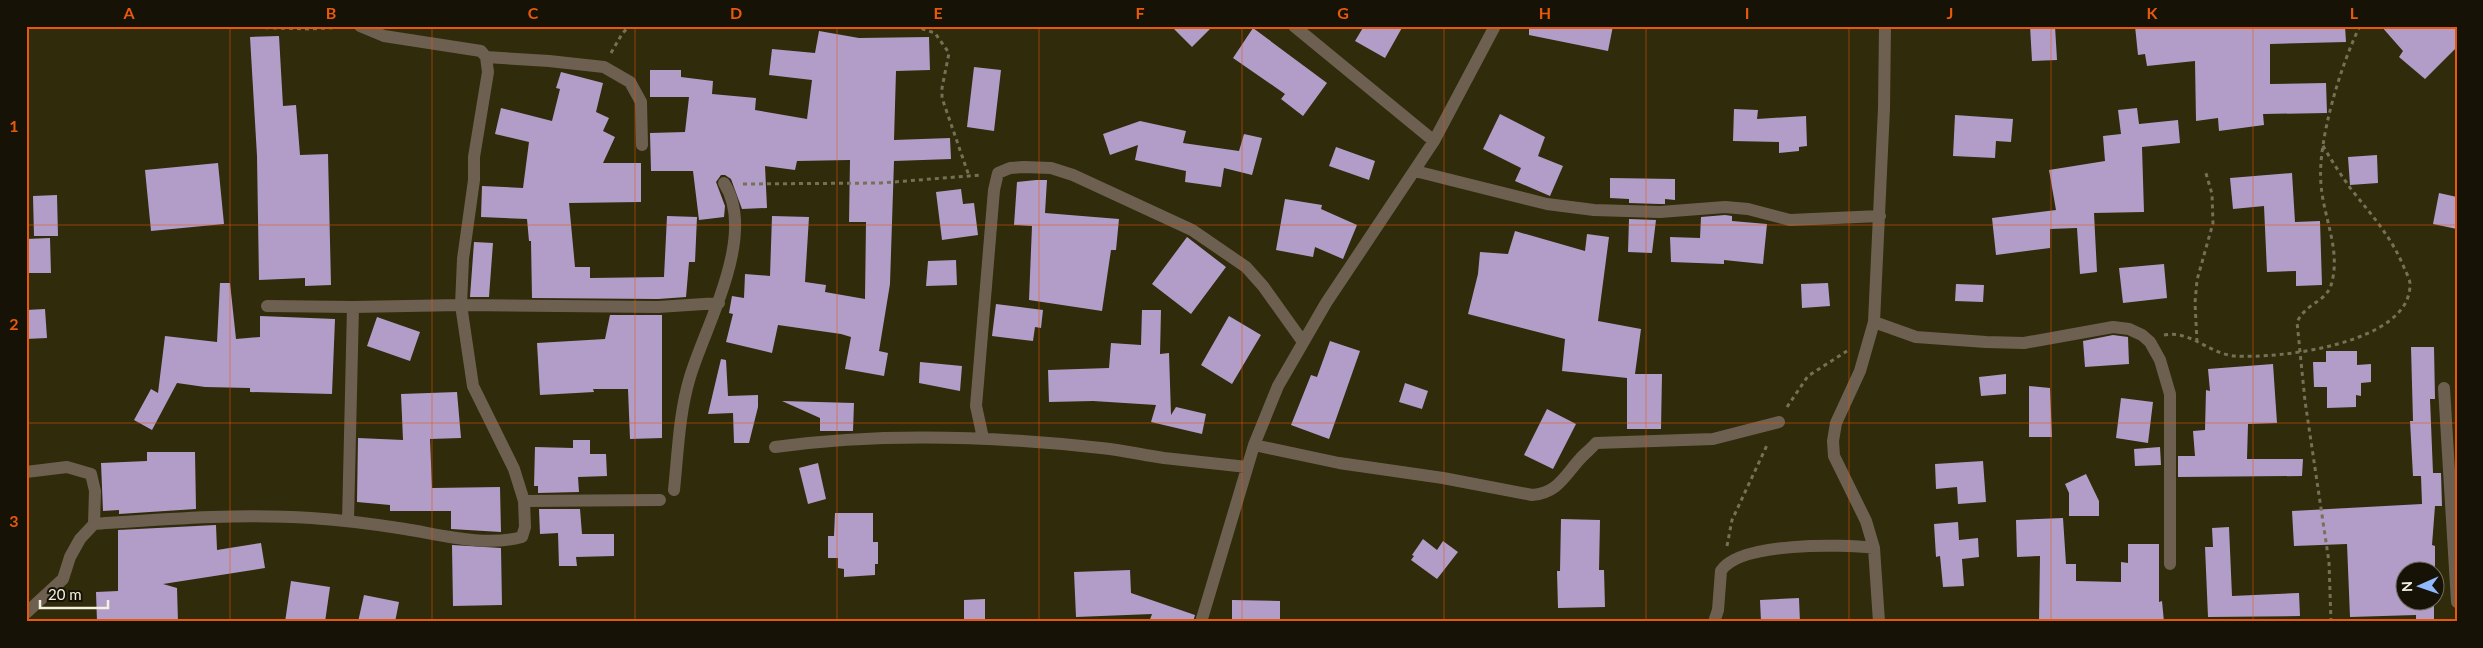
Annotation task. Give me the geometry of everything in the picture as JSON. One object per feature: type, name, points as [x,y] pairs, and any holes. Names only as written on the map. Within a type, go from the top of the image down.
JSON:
[{"type":"street","points":[[94,524],[210,516],[308,518],[348,521],[440,536],[506,541],[522,537],[525,527],[524,501],[514,469],[473,386],[461,305],[462,260],[474,180],[474,157],[488,72],[486,58],[481,51],[384,36],[360,26]]},
{"type":"street","points":[[1294,26],[1434,141]]},
{"type":"street","points":[[1201,622],[1254,445],[1278,386],[1326,303],[1434,141],[1495,26]]},
{"type":"street","points":[[1879,622],[1880,602],[1874,548],[1866,521],[1834,456],[1833,441],[1836,423],[1860,372],[1874,322],[1880,216],[1885,26]]},
{"type":"street","points":[[486,58],[549,61],[604,67],[630,82],[641,102],[642,145]]},
{"type":"street","points":[[982,438],[978,423],[977,398],[994,190],[998,174],[1010,168],[1051,168],[1066,172],[1192,230],[1246,266],[1264,286],[1303,342]]},
{"type":"street","points":[[1415,170],[1547,204],[1594,210],[1660,212],[1725,207],[1748,209],[1790,220],[1880,216]]},
{"type":"street","points":[[674,490],[684,401],[688,384],[719,302],[730,261],[734,222],[730,192],[724,183]]},
{"type":"street","points":[[267,306],[658,307],[719,302]]},
{"type":"street","points":[[348,521],[353,307]]},
{"type":"street","points":[[1874,322],[1896,332],[1934,339],[2024,343],[2113,328],[2129,329],[2142,335],[2150,342],[2160,360],[2170,394],[2170,564]]},
{"type":"street","points":[[2444,388],[2457,602]]},
{"type":"street","points":[[1254,445],[1338,463],[1443,478],[1532,495],[1544,494],[1554,489],[1596,443],[1713,439],[1779,422]]},
{"type":"street","points":[[775,447],[812,442],[910,437],[982,438],[1102,448],[1164,458],[1247,467]]},
{"type":"street","points":[[26,472],[67,467],[91,474],[95,492],[94,524],[80,539],[70,557],[63,579],[26,613]]},
{"type":"street","points":[[524,501],[660,500]]},
{"type":"street","points":[[1714,622],[1718,610],[1721,571],[1731,561],[1772,549],[1807,545],[1848,545],[1874,548]]},
{"type":"path","points":[[209,26],[310,29],[360,26]]},
{"type":"path","points":[[604,67],[622,34],[629,26]]},
{"type":"path","points":[[914,26],[936,33],[948,53],[942,98],[969,176]]},
{"type":"path","points":[[2331,622],[2329,562],[2299,352],[2297,322],[2303,311],[2324,298],[2333,278],[2334,246],[2325,215],[2320,182],[2322,144],[2341,75],[2360,26]]},
{"type":"path","points":[[2150,342],[2173,334],[2182,334],[2217,352],[2230,356],[2258,356],[2299,352],[2335,346],[2383,325],[2398,314],[2407,300],[2410,284],[2390,237],[2351,188],[2322,144]]},
{"type":"path","points":[[2197,342],[2195,303],[2197,280],[2213,223],[2212,194],[2205,170]]},
{"type":"path","points":[[724,183],[881,183],[998,174]]},
{"type":"building","points":[[1171,26],[1213,26],[1192,47]]},
{"type":"building","points":[[1364,26],[1403,26],[1385,58],[1355,41]]},
{"type":"building","points":[[1529,26],[1613,26],[1608,51],[1529,35]]},
{"type":"building","points":[[2030,26],[2055,26],[2057,60],[2032,61]]},
{"type":"building","points":[[2135,26],[2345,26],[2346,42],[2270,44],[2270,84],[2326,83],[2327,113],[2263,114],[2264,125],[2219,131],[2218,118],[2196,121],[2195,61],[2147,66],[2145,54],[2138,55]]},
{"type":"building","points":[[2381,26],[2457,26],[2457,47],[2425,79],[2399,57],[2403,51]]},
{"type":"building","points":[[1253,28],[1327,83],[1303,116],[1281,99],[1285,94],[1233,58]]},
{"type":"building","points":[[819,31],[859,38],[929,37],[930,70],[896,71],[894,140],[950,138],[951,159],[894,161],[890,284],[879,351],[888,353],[884,376],[845,369],[851,337],[841,334],[778,325],[772,353],[726,342],[733,314],[729,313],[732,296],[744,298],[745,274],[770,276],[772,216],[809,217],[805,282],[826,285],[825,292],[865,299],[866,222],[849,222],[850,160],[797,161],[795,170],[765,166],[767,208],[742,209],[731,179],[721,175],[716,182],[725,206],[724,217],[699,220],[693,171],[651,171],[650,133],[685,132],[689,97],[650,97],[650,70],[681,70],[681,77],[713,81],[712,94],[756,98],[755,110],[807,119],[812,80],[769,75],[772,49],[815,53]]},
{"type":"building","points":[[279,36],[283,106],[296,105],[300,155],[328,154],[331,285],[305,286],[305,278],[259,280],[257,156],[250,37]]},
{"type":"building","points":[[974,67],[1001,70],[994,131],[967,127]]},
{"type":"building","points":[[561,72],[603,83],[596,112],[609,118],[603,131],[615,137],[603,163],[641,163],[641,202],[569,203],[575,267],[590,267],[590,278],[664,277],[667,216],[697,217],[695,262],[689,262],[686,297],[658,299],[532,298],[531,241],[529,241],[527,219],[481,217],[482,186],[523,188],[529,142],[495,134],[501,108],[552,121],[560,89],[556,88]]},
{"type":"building","points":[[2137,108],[2139,124],[2178,120],[2180,143],[2142,147],[2144,212],[2094,213],[2097,272],[2080,274],[2077,228],[2050,229],[2050,248],[1996,255],[1992,218],[2056,210],[2049,170],[2105,161],[2103,136],[2121,134],[2118,110]]},
{"type":"building","points":[[1734,109],[1758,110],[1757,119],[1806,116],[1807,146],[1799,147],[1799,151],[1779,153],[1779,142],[1733,141]]},
{"type":"building","points":[[1500,114],[1545,137],[1538,156],[1563,166],[1550,196],[1515,181],[1521,168],[1483,149]]},
{"type":"building","points":[[1955,115],[2013,119],[2011,142],[1996,141],[1995,158],[1953,156]]},
{"type":"building","points":[[1140,121],[1186,131],[1183,143],[1239,151],[1244,134],[1262,138],[1252,175],[1224,168],[1221,187],[1185,182],[1186,171],[1135,160],[1138,145],[1110,155],[1103,134]]},
{"type":"building","points":[[1336,147],[1375,161],[1369,180],[1329,166]]},
{"type":"building","points":[[2377,155],[2378,183],[2350,185],[2348,157]]},
{"type":"building","points":[[218,163],[224,224],[151,231],[145,170]]},
{"type":"building","points":[[2292,173],[2295,222],[2320,221],[2322,285],[2296,286],[2296,271],[2267,272],[2264,206],[2233,209],[2230,178]]},
{"type":"building","points":[[1610,178],[1675,179],[1675,200],[1665,199],[1665,204],[1660,204],[1629,203],[1629,199],[1610,198]]},
{"type":"building","points":[[1047,180],[1045,213],[1119,219],[1116,250],[1111,250],[1102,311],[1029,300],[1032,226],[1014,225],[1017,182]]},
{"type":"building","points":[[961,189],[963,204],[974,203],[978,235],[942,240],[936,192]]},
{"type":"building","points":[[2439,193],[2457,197],[2457,229],[2433,224]]},
{"type":"building","points":[[57,195],[58,236],[34,236],[33,196]]},
{"type":"building","points":[[1285,199],[1322,205],[1321,209],[1357,225],[1343,259],[1315,247],[1313,257],[1276,250]]},
{"type":"building","points":[[1732,216],[1732,221],[1767,224],[1763,264],[1724,260],[1724,264],[1671,262],[1670,237],[1700,238],[1701,217]]},
{"type":"building","points":[[1629,219],[1656,220],[1652,253],[1628,252]]},
{"type":"building","points":[[1515,231],[1585,251],[1587,234],[1609,237],[1598,321],[1641,329],[1635,374],[1662,374],[1661,429],[1627,429],[1627,378],[1562,371],[1565,339],[1468,314],[1478,274],[1480,252],[1508,254]]},
{"type":"building","points":[[1187,237],[1226,267],[1191,314],[1152,284]]},
{"type":"building","points":[[50,238],[51,273],[26,273],[26,239]]},
{"type":"building","points":[[474,242],[493,243],[489,297],[470,297]]},
{"type":"building","points":[[956,260],[957,285],[926,286],[928,261]]},
{"type":"building","points":[[2164,264],[2167,298],[2123,303],[2119,268]]},
{"type":"building","points":[[220,283],[230,283],[236,339],[260,337],[260,316],[335,319],[332,394],[250,392],[250,388],[205,387],[177,383],[152,430],[134,420],[151,389],[158,393],[165,336],[217,342]]},
{"type":"building","points":[[1828,283],[1830,306],[1802,308],[1801,284]]},
{"type":"building","points":[[1956,284],[1984,285],[1983,302],[1955,301]]},
{"type":"building","points":[[996,304],[1043,310],[1041,328],[1035,327],[1033,341],[992,336]]},
{"type":"building","points":[[45,309],[47,338],[26,339],[26,310]]},
{"type":"building","points":[[1142,310],[1161,310],[1160,354],[1169,353],[1171,415],[1176,407],[1206,414],[1202,434],[1151,422],[1156,405],[1093,401],[1049,402],[1048,370],[1109,368],[1111,343],[1141,345]]},
{"type":"building","points":[[610,315],[662,315],[662,438],[630,439],[628,389],[593,389],[594,392],[540,395],[537,343],[605,339]]},
{"type":"building","points":[[1229,316],[1261,335],[1232,384],[1201,365]]},
{"type":"building","points":[[377,317],[420,332],[410,361],[367,346]]},
{"type":"building","points":[[2113,335],[2128,337],[2129,364],[2085,367],[2083,341]]},
{"type":"building","points":[[1330,341],[1360,351],[1329,439],[1291,425],[1311,375],[1317,377]]},
{"type":"building","points":[[2411,347],[2434,347],[2435,399],[2430,399],[2433,473],[2441,473],[2442,506],[2435,506],[2432,545],[2435,546],[2435,560],[2396,560],[2396,610],[2434,610],[2434,622],[2416,622],[2416,615],[2350,617],[2347,544],[2294,546],[2292,511],[2422,504],[2421,476],[2413,476],[2410,421],[2413,421]]},
{"type":"building","points":[[2326,351],[2357,351],[2357,365],[2371,364],[2371,382],[2361,383],[2361,396],[2356,395],[2356,407],[2327,408],[2327,387],[2314,387],[2313,362],[2326,362]]},
{"type":"building","points":[[721,359],[726,360],[728,396],[758,395],[758,407],[749,443],[734,443],[733,413],[708,414]]},
{"type":"building","points":[[920,362],[962,366],[960,391],[919,383]]},
{"type":"building","points":[[2273,364],[2277,423],[2248,424],[2247,459],[2303,459],[2302,476],[2178,477],[2178,456],[2195,456],[2193,431],[2205,430],[2206,390],[2210,391],[2208,369]]},
{"type":"building","points":[[2006,374],[2006,394],[1981,396],[1979,377]]},
{"type":"building","points":[[1405,383],[1428,391],[1422,409],[1399,402]]},
{"type":"building","points":[[2029,386],[2050,388],[2052,437],[2029,437]]},
{"type":"building","points":[[457,392],[461,438],[430,439],[432,488],[500,487],[501,532],[451,529],[451,511],[390,511],[390,505],[357,502],[358,438],[403,440],[401,394]]},
{"type":"building","points":[[2121,398],[2153,402],[2148,443],[2116,438]]},
{"type":"building","points":[[782,401],[854,403],[853,431],[820,431],[820,418]]},
{"type":"building","points":[[1547,409],[1576,424],[1553,469],[1524,455]]},
{"type":"building","points":[[573,440],[590,440],[590,454],[606,454],[607,476],[578,477],[579,492],[538,493],[538,486],[534,486],[535,447],[573,448]]},
{"type":"building","points":[[2160,447],[2161,465],[2135,466],[2134,449]]},
{"type":"building","points":[[147,452],[195,452],[196,509],[119,514],[119,510],[103,511],[101,463],[147,461]]},
{"type":"building","points":[[1983,461],[1986,502],[1958,504],[1957,487],[1936,489],[1935,464]]},
{"type":"building","points":[[818,463],[826,499],[808,504],[799,468]]},
{"type":"building","points":[[2086,474],[2099,501],[2099,516],[2069,516],[2069,493],[2065,484]]},
{"type":"building","points":[[539,509],[580,509],[582,534],[614,534],[614,556],[576,557],[577,566],[559,566],[558,533],[540,534]]},
{"type":"building","points":[[835,513],[873,513],[873,542],[878,542],[878,564],[875,564],[875,575],[844,577],[844,569],[838,568],[838,558],[828,558],[828,536],[834,536]]},
{"type":"building","points":[[2063,518],[2066,564],[2076,564],[2076,581],[2121,582],[2121,562],[2128,563],[2128,544],[2159,544],[2159,602],[2162,601],[2164,622],[2039,622],[2040,556],[2017,557],[2016,520]]},
{"type":"building","points":[[1561,519],[1600,520],[1599,570],[1604,570],[1605,607],[1558,608],[1557,571],[1560,571]]},
{"type":"building","points":[[1958,522],[1959,540],[1978,538],[1979,557],[1962,559],[1964,586],[1943,587],[1940,556],[1936,557],[1934,524]]},
{"type":"building","points":[[216,525],[217,550],[261,543],[265,568],[163,584],[177,588],[178,622],[97,622],[96,592],[118,591],[118,530]]},
{"type":"building","points":[[2229,527],[2232,596],[2299,593],[2300,616],[2208,617],[2205,547],[2213,547],[2212,528]]},
{"type":"building","points":[[1423,539],[1437,550],[1443,541],[1458,552],[1437,579],[1411,560],[1414,556],[1412,555]]},
{"type":"building","points":[[452,545],[501,548],[502,605],[453,606]]},
{"type":"building","points":[[1130,570],[1131,593],[1195,615],[1193,622],[1149,622],[1152,614],[1076,617],[1074,572]]},
{"type":"building","points":[[291,581],[330,587],[325,622],[285,622]]},
{"type":"building","points":[[364,595],[399,602],[395,622],[358,622]]},
{"type":"building","points":[[1799,598],[1800,622],[1761,622],[1760,600]]},
{"type":"building","points":[[985,599],[985,622],[964,622],[964,600]]},
{"type":"building","points":[[1232,600],[1280,601],[1280,622],[1232,622]]}]
